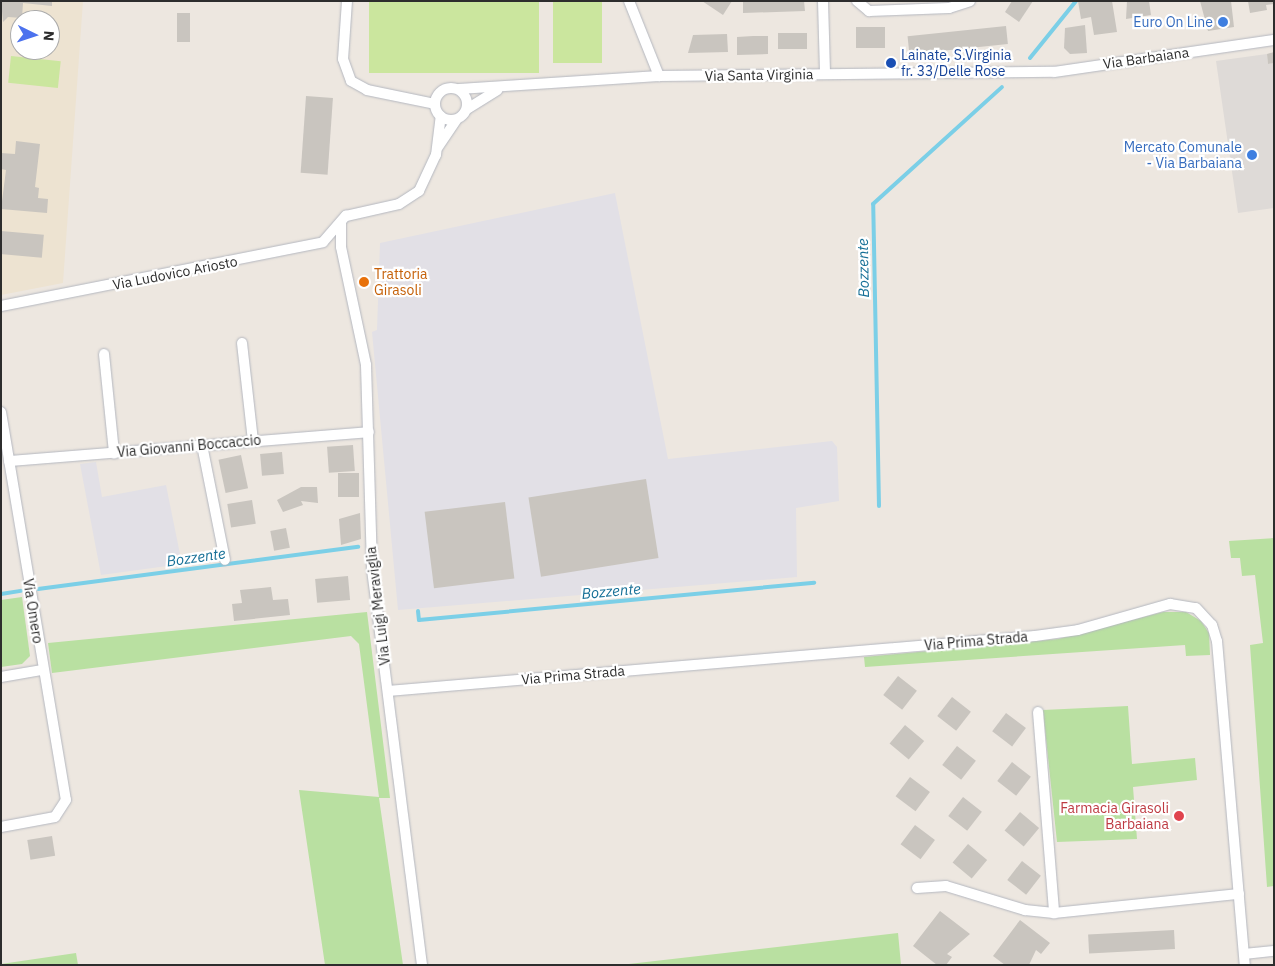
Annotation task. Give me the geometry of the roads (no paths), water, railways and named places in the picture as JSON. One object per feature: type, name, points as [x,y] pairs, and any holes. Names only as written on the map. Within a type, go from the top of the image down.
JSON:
[{"type":"street","points":[[346,1],[343,59],[352,81],[367,90],[435,104]]},
{"type":"street","points":[[629,1],[659,76]]},
{"type":"street","points":[[823,1],[825,74]]},
{"type":"street","points":[[857,1],[869,11],[949,8],[970,1]]},
{"type":"street","name":"Via Barbaiana","points":[[1018,72],[1054,72],[1274,40]]},
{"type":"street","name":"Via Santa Virginia","points":[[459,89],[500,88],[659,76],[1018,72]]},
{"type":"street","name":"Via Santa Virginia","points":[[467,109],[500,88]]},
{"type":"street","points":[[435,104],[443,90],[459,89],[466,98],[467,109],[456,120],[438,147]]},
{"type":"street","points":[[342,247],[323,242],[352,214],[410,198],[427,180],[438,147],[441,116],[435,104]]},
{"type":"street","points":[[441,116],[456,120]]},
{"type":"street","name":"Via Luigi Meraviglia","points":[[341,223],[342,247],[362,347],[369,432],[372,569],[422,965]]},
{"type":"street","name":"Via Ludovico Ariosto","points":[[1,306],[323,242]]},
{"type":"street","points":[[242,343],[254,441]]},
{"type":"street","points":[[104,354],[114,452]]},
{"type":"street","name":"Via Omero","points":[[1,412],[42,670],[65,794],[63,810],[49,819],[1,827]]},
{"type":"street","name":"Via Giovanni Boccaccio","points":[[9,461],[369,432]]},
{"type":"street","points":[[202,445],[226,560]]},
{"type":"street","name":"Via Prima Strada","points":[[388,690],[1035,636],[1183,604],[1206,616],[1217,641],[1244,959]]},
{"type":"street","points":[[1,678],[42,670]]},
{"type":"street","points":[[1038,712],[1054,913]]},
{"type":"street","points":[[917,888],[946,886],[1025,910],[1054,913],[1239,894]]},
{"type":"street","points":[[1244,959],[1274,951]]},
{"type":"waterway","name":"Bozzente","points":[[1030,58],[1076,1]]},
{"type":"waterway","name":"Bozzente","points":[[879,506],[873,204],[1002,87]]},
{"type":"waterway","name":"Bozzente","points":[[38,589],[358,547]]},
{"type":"waterway","name":"Bozzente","points":[[418,611],[419,620],[814,583]]},
{"type":"waterway","name":"Bozzente","points":[[1,594],[21,591]]},
{"type":"place","name":"Euro On Line","points":[[1223,22]]},
{"type":"place","name":"Lainate, S.Virginia fr. 33/Delle Rose","points":[[891,63]]},
{"type":"place","name":"Mercato Comunale - Via Barbaiana","points":[[1252,155]]},
{"type":"place","name":"Trattoria Girasoli","points":[[364,282]]},
{"type":"place","name":"Farmacia Girasoli Barbaiana","points":[[1179,816]]}]
